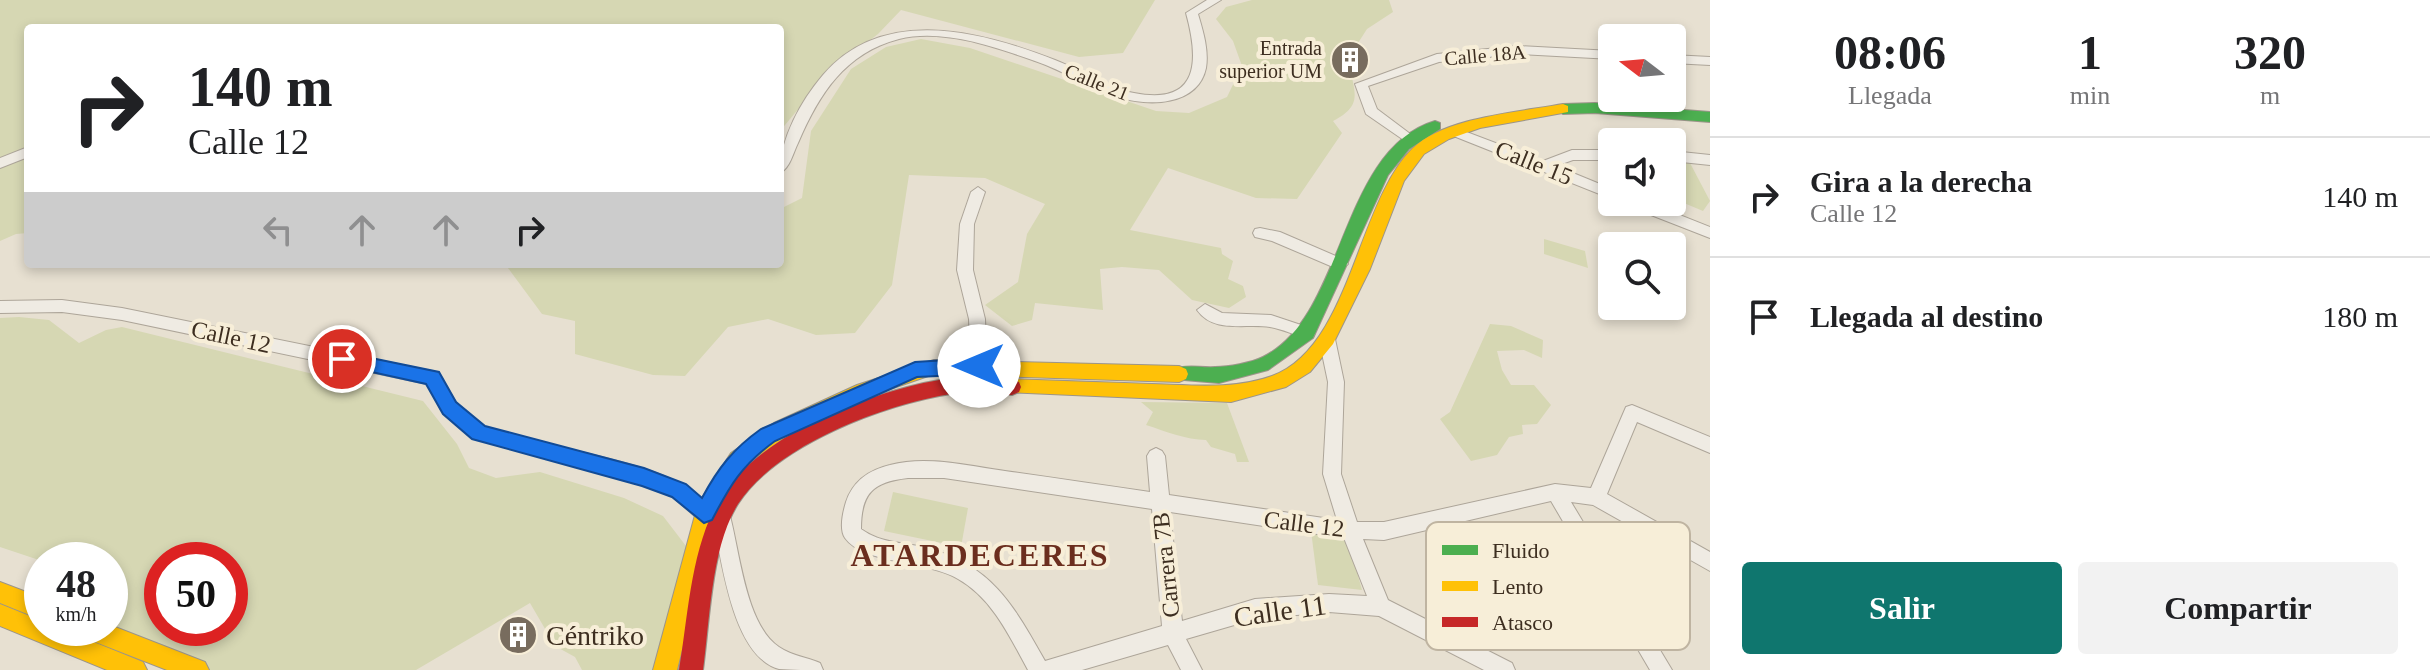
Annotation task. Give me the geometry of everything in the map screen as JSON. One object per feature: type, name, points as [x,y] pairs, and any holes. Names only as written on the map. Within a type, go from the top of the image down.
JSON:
[{"type":"main road","points":[[665,670],[726,472],[768,435],[915,370],[979,366],[1219,375],[1268,363],[1307,333],[1381,173],[1394,152],[1408,139],[1443,122],[1489,106],[1575,95],[1598,96]]},
{"type":"main road","points":[[1686,103],[1710,105]]},
{"type":"main road","points":[[691,670],[713,516],[767,457],[917,392],[954,385],[1231,394],[1279,382],[1303,367],[1327,339],[1407,164],[1419,150],[1456,132],[1509,115],[1555,109],[1595,108],[1710,117]]},
{"type":"main road","points":[[0,592],[24,602]]},
{"type":"main road","points":[[0,615],[135,670]]},
{"type":"main road","points":[[128,643],[197,670]]},
{"type":"street","name":"Calle 21","points":[[784,158],[806,106],[830,71],[866,48],[899,35],[932,34],[978,41],[1044,60],[1125,96],[1149,100],[1168,97],[1186,89],[1200,70],[1200,45],[1192,13],[1215,0]]},
{"type":"street","name":"Calle 18A","points":[[1408,139],[1371,111],[1361,84],[1437,58],[1518,50],[1598,54]]},
{"type":"street","points":[[1686,60],[1710,61]]},
{"type":"street","name":"Calle 15","points":[[1456,132],[1598,188]]},
{"type":"street","points":[[0,163],[24,154]]},
{"type":"street","points":[[1544,166],[1572,155],[1598,155]]},
{"type":"street","points":[[1686,157],[1710,160]]},
{"type":"street","points":[[978,192],[967,224],[965,270],[977,319],[979,366]]},
{"type":"street","points":[[1668,216],[1710,233]]},
{"type":"street","points":[[1260,233],[1275,236],[1340,264]]},
{"type":"street","name":"Calle 12","points":[[0,307],[62,306],[122,314],[432,378],[449,408],[479,433],[644,477],[679,491],[713,516]]},
{"type":"street","points":[[1205,310],[1219,319],[1271,321],[1307,333]]},
{"type":"street","points":[[1327,339],[1336,382],[1332,474],[1350,530],[1381,607]]},
{"type":"street","points":[[1596,497],[1632,412],[1710,445]]},
{"type":"street","name":"Carrera 7B","points":[[1156,456],[1173,634],[1192,670]]},
{"type":"street","name":"Calle 12","points":[[1039,670],[1001,602],[982,582],[963,569],[928,557],[870,548],[852,533],[850,510],[865,484],[880,473],[907,468],[944,470],[1160,504],[1350,530],[1384,531],[1555,492],[1596,497],[1640,522]]},
{"type":"street","points":[[1555,492],[1573,522]]},
{"type":"street","points":[[713,516],[752,633],[764,649],[787,664],[813,670]]},
{"type":"street","name":"Calle 12","points":[[1690,551],[1710,562]]},
{"type":"street","name":"Calle 11","points":[[1048,670],[1255,609],[1329,603],[1381,607],[1426,631]]},
{"type":"street","name":"Calle 11","points":[[1461,650],[1492,667]]},
{"type":"street","points":[[1650,650],[1662,670]]},
{"type":"green space","points":[[0,0],[1155,0],[1123,53],[1079,57],[901,10],[878,34],[830,71],[784,126],[784,24],[24,24],[24,233],[0,241]]},
{"type":"green space","points":[[1252,0],[1389,0],[1393,12],[1367,29],[1349,57],[1344,57],[1345,63],[1349,64],[1353,83],[1353,104],[1333,121],[1342,133],[1297,199],[1256,198],[1168,168],[1130,230],[1221,248],[1222,254],[1233,261],[1228,279],[1243,286],[1246,297],[1229,308],[1192,300],[1159,270],[1122,267],[1100,269],[1103,310],[1035,303],[1032,320],[1012,326],[985,305],[1018,282],[1027,234],[1045,204],[985,178],[909,175],[892,285],[855,333],[816,335],[768,319],[728,327],[685,376],[653,375],[575,354],[575,321],[542,314],[508,268],[784,268],[784,207],[802,198],[811,131],[851,69],[886,47],[921,39],[970,48],[1156,111],[1189,113],[1227,97],[1242,66],[1233,41],[1216,19],[1226,7]]},
{"type":"green space","points":[[1686,163],[1690,163],[1710,201],[1703,211],[1686,204]]},
{"type":"green space","points":[[1544,239],[1585,251],[1588,268],[1544,254]]},
{"type":"green space","points":[[19,317],[49,320],[79,343],[106,330],[122,327],[423,401],[457,444],[469,468],[496,478],[540,472],[624,498],[663,516],[686,546],[658,670],[582,670],[575,657],[555,646],[530,603],[416,670],[197,670],[147,646],[248,646],[248,542],[144,542],[144,644],[128,637],[128,542],[24,542],[24,555],[0,547],[0,318]]},
{"type":"green space","points":[[1490,324],[1511,326],[1543,340],[1542,358],[1524,350],[1497,351],[1502,370],[1511,385],[1534,385],[1551,405],[1537,424],[1522,425],[1523,434],[1509,437],[1497,455],[1471,461],[1440,419],[1450,412]]},
{"type":"green space","points":[[1141,402],[1227,403],[1249,462],[1237,462],[1235,454],[1211,447],[1206,440],[1183,437],[1146,425],[1153,412]]},
{"type":"green space","points":[[893,492],[968,508],[961,547],[884,531]]},
{"type":"green space","points":[[1311,531],[1347,536],[1362,590],[1318,585]]},
{"type":"traffic: fast","points":[[1563,109],[1595,108],[1710,117]]},
{"type":"traffic: fast","points":[[1179,374],[1219,375],[1268,363],[1307,333],[1381,173],[1404,145],[1435,126]]},
{"type":"traffic: slow","points":[[1012,387],[1231,394],[1279,382],[1303,367],[1327,339],[1361,269],[1397,179],[1419,150],[1444,136],[1477,124],[1563,109]]},
{"type":"traffic: slow","points":[[665,670],[708,504],[738,459],[781,429],[864,390],[934,367],[1179,374]]},
{"type":"traffic: slow","points":[[0,592],[24,602]]},
{"type":"traffic: slow","points":[[0,615],[135,670]]},
{"type":"traffic: slow","points":[[128,643],[197,670]]},
{"type":"traffic: jam","points":[[691,670],[714,536],[731,497],[747,477],[798,441],[896,399],[958,385],[1012,387]]},
{"type":"place","name":"Entrada superior UM","points":[[1350,60]]},
{"type":"place","name":"Céntriko","points":[[518,635]]},
{"type":"district","name":"ATARDECERES","points":[[980,555]]},
{"type":"route","points":[[342,359],[432,378],[449,408],[479,433],[644,477],[679,491],[704,513],[726,472],[768,435],[915,370],[979,366]]}]
